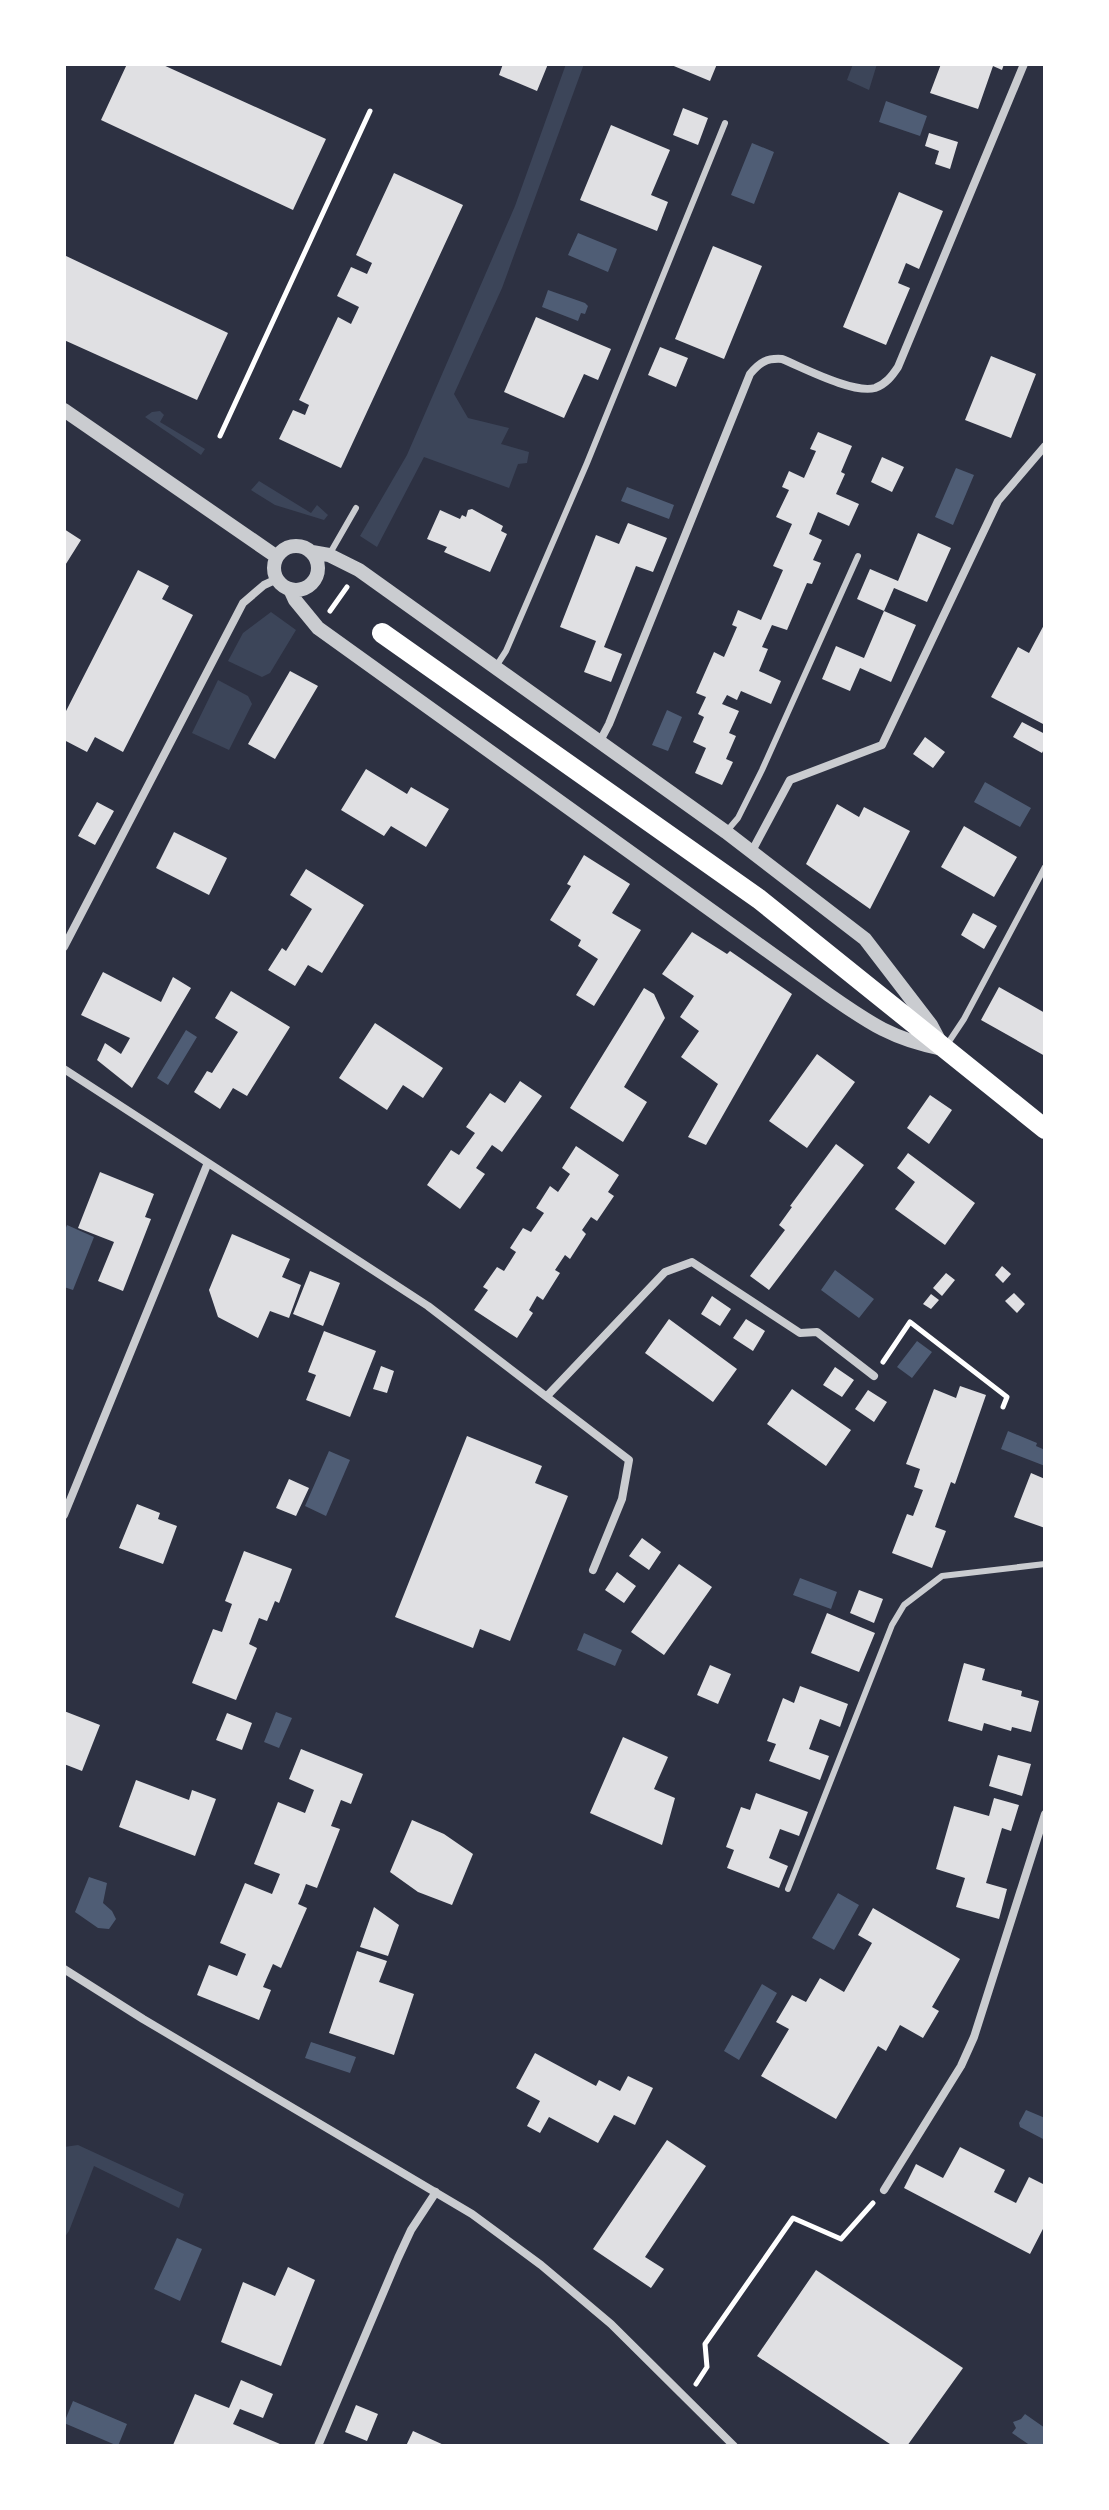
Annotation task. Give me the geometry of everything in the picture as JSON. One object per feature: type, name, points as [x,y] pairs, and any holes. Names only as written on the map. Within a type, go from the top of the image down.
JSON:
[{"type":"main road","points":[[382,633],[759,899],[1045,1129]]},
{"type":"street","points":[[599,743],[750,374],[760,362],[771,358],[782,359],[861,389],[877,387],[890,378],[898,367],[1024,64]]},
{"type":"street","points":[[64,410],[277,557]]},
{"type":"street","points":[[752,851],[790,780],[882,745],[998,501],[1045,446]]},
{"type":"street","points":[[312,552],[318,565],[315,579],[305,589],[283,586],[277,579],[274,566],[285,548],[292,546],[299,545],[312,552],[329,555],[359,570],[726,832],[865,939],[931,1025],[944,1049]]},
{"type":"street","points":[[64,947],[243,603],[264,585],[277,579]]},
{"type":"street","points":[[290,589],[318,628],[864,1019],[913,1044],[944,1049]]},
{"type":"street","points":[[64,1069],[207,1165],[428,1306],[629,1460],[622,1499],[593,1570]]},
{"type":"street","points":[[64,1515],[207,1165]]},
{"type":"street","points":[[547,1396],[665,1272],[692,1262],[800,1333],[817,1332],[874,1376]]},
{"type":"street","points":[[884,2190],[961,2066],[974,2037],[1045,1814]]},
{"type":"street","points":[[64,1969],[472,2214],[541,2265],[611,2324],[734,2446]]},
{"type":"street","points":[[318,2446],[411,2230],[436,2192]]},
{"type":"lane","points":[[495,668],[506,651],[587,463],[725,123]]},
{"type":"lane","points":[[329,555],[356,508]]},
{"type":"lane","points":[[726,832],[738,818],[762,770],[858,556]]},
{"type":"lane","points":[[944,1049],[964,1019],[1045,867]]},
{"type":"lane","points":[[788,1889],[892,1625],[904,1605],[942,1576],[1045,1564]]},
{"type":"path","points":[[220,436],[370,111]]},
{"type":"path","points":[[318,628],[359,570]]},
{"type":"path","points":[[874,1376],[910,1322],[1007,1397],[1003,1407]]},
{"type":"path","points":[[687,2398],[707,2367],[705,2344],[793,2218],[841,2239],[884,2190]]},
{"type":"shaded area","points":[[566,64],[584,64],[502,288],[454,394],[468,418],[509,428],[501,444],[529,452],[527,463],[518,464],[509,488],[424,457],[377,547],[360,536],[407,455],[515,206]]},
{"type":"shaded area","points":[[853,64],[877,64],[869,90],[847,80]]},
{"type":"shaded area","points":[[886,101],[927,116],[920,136],[879,122]]},
{"type":"shaded area","points":[[752,143],[774,152],[754,204],[731,195]]},
{"type":"shaded area","points":[[578,233],[617,249],[608,272],[568,255]]},
{"type":"shaded area","points":[[548,290],[585,303],[588,306],[585,314],[581,313],[578,321],[542,307]]},
{"type":"shaded area","points":[[160,411],[164,415],[160,422],[205,449],[201,455],[145,417]]},
{"type":"shaded area","points":[[956,468],[974,475],[953,525],[935,517]]},
{"type":"shaded area","points":[[259,481],[311,513],[317,505],[328,515],[324,520],[275,505],[251,490]]},
{"type":"shaded area","points":[[627,487],[674,505],[669,519],[621,501]]},
{"type":"shaded area","points":[[271,612],[296,630],[270,673],[262,677],[228,661],[243,633]]},
{"type":"shaded area","points":[[218,680],[248,696],[252,704],[229,750],[192,733]]},
{"type":"shaded area","points":[[667,710],[682,717],[668,751],[652,745]]},
{"type":"shaded area","points":[[985,782],[1031,808],[1020,827],[974,802]]},
{"type":"shaded area","points":[[186,1030],[197,1037],[168,1085],[157,1078]]},
{"type":"shaded area","points":[[67,1225],[94,1237],[73,1290],[64,1287],[64,1233]]},
{"type":"shaded area","points":[[835,1270],[874,1299],[859,1318],[821,1290]]},
{"type":"shaded area","points":[[917,1341],[932,1352],[912,1378],[897,1367]]},
{"type":"shaded area","points":[[1008,1431],[1037,1443],[1036,1446],[1045,1450],[1045,1466],[1001,1449]]},
{"type":"shaded area","points":[[329,1451],[350,1460],[326,1516],[305,1506]]},
{"type":"shaded area","points":[[800,1578],[837,1592],[831,1609],[793,1595]]},
{"type":"shaded area","points":[[584,1633],[622,1650],[615,1666],[577,1650]]},
{"type":"shaded area","points":[[276,1712],[292,1718],[279,1748],[264,1742]]},
{"type":"shaded area","points":[[89,1877],[107,1883],[103,1903],[116,1919],[109,1929],[98,1928],[75,1912]]},
{"type":"shaded area","points":[[838,1893],[859,1905],[834,1950],[812,1938]]},
{"type":"shaded area","points":[[762,1984],[777,1993],[739,2060],[724,2051]]},
{"type":"shaded area","points":[[311,2042],[356,2057],[350,2073],[305,2058]]},
{"type":"shaded area","points":[[1026,2110],[1045,2118],[1045,2140],[1020,2127]]},
{"type":"shaded area","points":[[78,2145],[184,2194],[179,2208],[94,2166],[64,2238],[64,2147]]},
{"type":"shaded area","points":[[177,2238],[202,2249],[180,2301],[154,2289]]},
{"type":"shaded area","points":[[73,2401],[127,2424],[118,2446],[64,2423]]},
{"type":"shaded area","points":[[1025,2414],[1045,2428],[1045,2446],[1031,2446],[1012,2433],[1016,2428],[1013,2422]]},
{"type":"building","points":[[127,64],[161,64],[326,139],[293,210],[101,120]]},
{"type":"building","points":[[503,64],[548,64],[537,91],[499,75]]},
{"type":"building","points":[[669,64],[717,64],[710,81]]},
{"type":"building","points":[[941,64],[1004,64],[1002,70],[993,66],[978,109],[930,93]]},
{"type":"building","points":[[683,108],[708,118],[698,145],[673,135]]},
{"type":"building","points":[[611,125],[670,150],[651,195],[668,202],[657,231],[580,200]]},
{"type":"building","points":[[929,133],[958,142],[950,169],[935,164],[939,151],[925,146]]},
{"type":"building","points":[[394,173],[463,205],[341,468],[279,439],[293,410],[305,415],[309,405],[299,400],[338,317],[351,324],[359,307],[337,296],[351,267],[367,274],[372,263],[356,255]]},
{"type":"building","points":[[899,192],[943,211],[919,269],[906,263],[898,283],[910,288],[886,345],[843,327]]},
{"type":"building","points":[[713,246],[762,266],[724,359],[675,339]]},
{"type":"building","points":[[64,255],[228,333],[197,400],[64,340]]},
{"type":"building","points":[[536,317],[611,349],[598,380],[584,374],[564,418],[504,392]]},
{"type":"building","points":[[660,347],[688,358],[676,387],[648,375]]},
{"type":"building","points":[[991,356],[1036,374],[1011,438],[965,420]]},
{"type":"building","points":[[818,432],[852,446],[836,494],[859,504],[849,526],[818,512],[809,534],[822,540],[813,560],[821,563],[812,584],[807,583],[787,630],[772,625],[762,647],[768,649],[759,671],[781,681],[771,704],[741,691],[737,700],[727,695],[722,704],[739,711],[729,733],[736,736],[726,759],[733,762],[722,785],[695,773],[706,748],[693,742],[704,717],[698,714],[706,697],[696,693],[714,652],[724,657],[737,627],[732,625],[738,610],[761,620],[783,570],[773,566],[792,524],[776,517],[789,490],[782,487],[789,471],[804,478],[816,451],[810,449]]},
{"type":"building","points":[[882,457],[904,467],[892,492],[871,482]]},
{"type":"building","points":[[472,509],[503,526],[501,531],[507,534],[490,572],[444,552],[447,547],[427,539],[440,510],[460,519]]},
{"type":"building","points":[[628,523],[667,538],[653,572],[636,566],[604,647],[622,654],[611,682],[584,672],[596,641],[560,627],[596,535],[619,544]]},
{"type":"building","points":[[64,529],[81,540],[64,567]]},
{"type":"building","points":[[918,533],[951,548],[927,602],[894,588],[884,611],[857,599],[870,569],[898,581]]},
{"type":"building","points":[[138,570],[169,586],[162,599],[193,615],[123,752],[95,737],[87,752],[64,740],[64,715]]},
{"type":"building","points":[[884,611],[916,625],[891,682],[860,668],[850,691],[822,679],[836,646],[864,658]]},
{"type":"building","points":[[1045,623],[1045,725],[991,697],[1018,647],[1029,653]]},
{"type":"building","points":[[290,671],[318,686],[275,759],[248,744]]},
{"type":"building","points":[[1022,722],[1045,734],[1042,753],[1013,737]]},
{"type":"building","points":[[925,737],[945,752],[933,768],[913,754]]},
{"type":"building","points":[[366,769],[407,794],[411,787],[449,809],[426,847],[391,826],[384,836],[341,810]]},
{"type":"building","points":[[97,802],[114,811],[95,845],[78,836]]},
{"type":"building","points":[[837,804],[859,817],[864,807],[910,831],[870,909],[806,864]]},
{"type":"building","points":[[964,826],[1017,857],[994,897],[941,867]]},
{"type":"building","points":[[174,832],[227,858],[209,895],[156,868]]},
{"type":"building","points":[[584,855],[630,884],[612,913],[641,930],[594,1006],[576,995],[598,959],[578,946],[581,940],[550,920],[571,886],[567,884]]},
{"type":"building","points":[[306,869],[364,905],[322,973],[308,965],[295,986],[268,970],[282,948],[286,951],[312,909],[290,895]]},
{"type":"building","points":[[973,913],[997,926],[984,949],[961,935]]},
{"type":"building","points":[[692,932],[727,954],[730,951],[792,994],[706,1145],[688,1137],[718,1084],[681,1057],[699,1031],[680,1017],[694,996],[662,974]]},
{"type":"building","points":[[103,972],[161,1002],[173,977],[191,988],[132,1088],[97,1060],[105,1043],[121,1054],[130,1038],[81,1015]]},
{"type":"building","points":[[999,987],[1045,1013],[1045,1056],[981,1020]]},
{"type":"building","points":[[644,988],[654,994],[665,1018],[624,1087],[647,1102],[623,1142],[570,1108]]},
{"type":"building","points":[[231,991],[290,1027],[247,1096],[233,1088],[220,1109],[194,1092],[207,1071],[212,1073],[238,1032],[215,1018]]},
{"type":"building","points":[[375,1023],[443,1068],[423,1098],[403,1085],[387,1110],[339,1078]]},
{"type":"building","points":[[817,1054],[855,1082],[807,1148],[769,1121]]},
{"type":"building","points":[[520,1081],[542,1096],[502,1152],[492,1145],[476,1168],[485,1174],[460,1209],[427,1185],[451,1150],[459,1155],[475,1133],[466,1127],[490,1093],[505,1103]]},
{"type":"building","points":[[930,1095],[952,1110],[929,1144],[907,1128]]},
{"type":"building","points":[[836,1144],[864,1165],[769,1290],[750,1276],[785,1230],[779,1225],[790,1206]]},
{"type":"building","points":[[576,1146],[619,1175],[608,1192],[614,1196],[597,1221],[591,1217],[582,1230],[586,1234],[570,1259],[565,1255],[555,1270],[560,1273],[543,1300],[537,1296],[529,1310],[533,1313],[517,1338],[474,1310],[488,1290],[483,1287],[497,1267],[504,1271],[516,1252],[510,1248],[523,1228],[531,1232],[544,1213],[536,1208],[550,1186],[558,1192],[570,1174],[562,1168]]},
{"type":"building","points":[[908,1153],[975,1203],[945,1245],[895,1209],[915,1182],[897,1168]]},
{"type":"building","points":[[100,1172],[154,1194],[145,1217],[151,1219],[123,1291],[98,1281],[114,1242],[78,1228]]},
{"type":"building","points":[[232,1234],[290,1259],[282,1277],[301,1285],[289,1318],[270,1311],[258,1338],[218,1317],[209,1290]]},
{"type":"building","points":[[1002,1266],[1011,1274],[1003,1283],[995,1275]]},
{"type":"building","points":[[310,1271],[340,1283],[323,1326],[293,1314]]},
{"type":"building","points":[[946,1273],[955,1280],[942,1296],[933,1288]]},
{"type":"building","points":[[1014,1293],[1025,1304],[1017,1313],[1005,1301]]},
{"type":"building","points":[[931,1294],[939,1300],[931,1309],[923,1304]]},
{"type":"building","points":[[712,1296],[731,1309],[720,1326],[701,1314]]},
{"type":"building","points":[[669,1319],[737,1369],[713,1402],[645,1353]]},
{"type":"building","points":[[746,1319],[765,1331],[753,1351],[733,1338]]},
{"type":"building","points":[[324,1331],[376,1351],[350,1417],[306,1400],[316,1375],[308,1372]]},
{"type":"building","points":[[381,1366],[394,1371],[387,1393],[373,1389]]},
{"type":"building","points":[[835,1367],[854,1380],[842,1397],[823,1385]]},
{"type":"building","points":[[960,1386],[986,1395],[955,1484],[951,1482],[935,1527],[946,1531],[932,1568],[892,1553],[907,1514],[913,1516],[923,1490],[914,1487],[920,1469],[906,1464],[934,1389],[956,1398]]},
{"type":"building","points":[[792,1389],[851,1430],[826,1466],[767,1424]]},
{"type":"building","points":[[868,1390],[887,1402],[874,1422],[855,1409]]},
{"type":"building","points":[[467,1436],[542,1466],[535,1483],[568,1496],[510,1641],[480,1629],[473,1648],[395,1617]]},
{"type":"building","points":[[1031,1473],[1045,1479],[1045,1528],[1014,1517]]},
{"type":"building","points":[[289,1479],[309,1488],[296,1516],[276,1508]]},
{"type":"building","points":[[137,1504],[160,1513],[158,1519],[177,1526],[163,1564],[119,1548]]},
{"type":"building","points":[[642,1538],[661,1552],[649,1570],[629,1556]]},
{"type":"building","points":[[244,1551],[292,1569],[279,1603],[275,1601],[267,1621],[259,1618],[249,1644],[257,1648],[236,1700],[192,1683],[213,1629],[222,1632],[232,1604],[225,1601]]},
{"type":"building","points":[[679,1564],[712,1587],[664,1655],[631,1632]]},
{"type":"building","points":[[617,1572],[636,1586],[624,1603],[605,1590]]},
{"type":"building","points":[[859,1590],[883,1599],[874,1623],[850,1613]]},
{"type":"building","points":[[827,1613],[875,1633],[859,1672],[811,1653]]},
{"type":"building","points":[[964,1663],[985,1669],[982,1680],[1022,1691],[1021,1696],[1039,1701],[1031,1732],[1012,1727],[1011,1731],[984,1723],[982,1731],[948,1721]]},
{"type":"building","points":[[710,1665],[731,1674],[718,1704],[697,1695]]},
{"type":"building","points":[[800,1686],[848,1704],[840,1727],[820,1719],[809,1749],[829,1756],[820,1780],[769,1761],[776,1744],[767,1741],[783,1698],[794,1703]]},
{"type":"building","points":[[64,1711],[100,1725],[82,1771],[64,1764]]},
{"type":"building","points":[[227,1713],[252,1723],[242,1750],[216,1740]]},
{"type":"building","points":[[623,1737],[668,1757],[654,1789],[675,1798],[662,1845],[590,1813]]},
{"type":"building","points":[[301,1749],[363,1774],[351,1804],[341,1800],[331,1826],[340,1829],[317,1888],[306,1884],[298,1904],[307,1908],[281,1968],[273,1964],[263,1987],[271,1990],[259,2020],[197,1995],[209,1965],[237,1976],[246,1954],[220,1943],[245,1883],[272,1894],[280,1874],[254,1864],[278,1802],[305,1813],[314,1790],[289,1779]]},
{"type":"building","points":[[998,1755],[1031,1764],[1022,1796],[989,1786]]},
{"type":"building","points":[[136,1780],[189,1800],[192,1790],[216,1799],[195,1856],[119,1827]]},
{"type":"building","points":[[756,1793],[808,1812],[799,1836],[780,1829],[769,1858],[788,1866],[779,1888],[727,1868],[734,1850],[726,1847],[741,1807],[750,1810]]},
{"type":"building","points":[[994,1798],[1019,1805],[1011,1831],[1002,1828],[986,1883],[1007,1889],[999,1919],[956,1907],[965,1878],[936,1869],[954,1806],[989,1816]]},
{"type":"building","points":[[412,1820],[444,1834],[473,1854],[452,1905],[418,1892],[390,1872]]},
{"type":"building","points":[[374,1907],[399,1925],[388,1956],[360,1947]]},
{"type":"building","points":[[873,1908],[960,1959],[932,2007],[939,2011],[923,2038],[900,2025],[886,2051],[878,2046],[836,2119],[761,2076],[789,2029],[776,2022],[792,1995],[806,2002],[820,1978],[844,1992],[872,1943],[858,1935]]},
{"type":"building","points":[[357,1951],[387,1961],[379,1982],[414,1994],[394,2055],[329,2033]]},
{"type":"building","points":[[535,2053],[596,2086],[599,2080],[620,2091],[628,2076],[653,2088],[635,2125],[614,2115],[598,2143],[549,2117],[540,2133],[527,2126],[540,2101],[516,2088]]},
{"type":"building","points":[[667,2140],[706,2166],[645,2257],[664,2269],[651,2288],[593,2249]]},
{"type":"building","points":[[960,2147],[1005,2170],[994,2192],[1016,2203],[1029,2177],[1045,2185],[1045,2225],[1030,2254],[904,2188],[916,2164],[943,2178]]},
{"type":"building","points":[[288,2267],[315,2280],[281,2366],[221,2342],[243,2282],[275,2296]]},
{"type":"building","points":[[816,2270],[963,2368],[907,2446],[893,2446],[757,2356]]},
{"type":"building","points":[[241,2380],[273,2394],[263,2418],[240,2409],[233,2424],[279,2446],[173,2445],[195,2394],[229,2408]]},
{"type":"building","points":[[356,2405],[378,2414],[367,2441],[345,2432]]},
{"type":"building","points":[[413,2431],[446,2446],[406,2446]]}]
